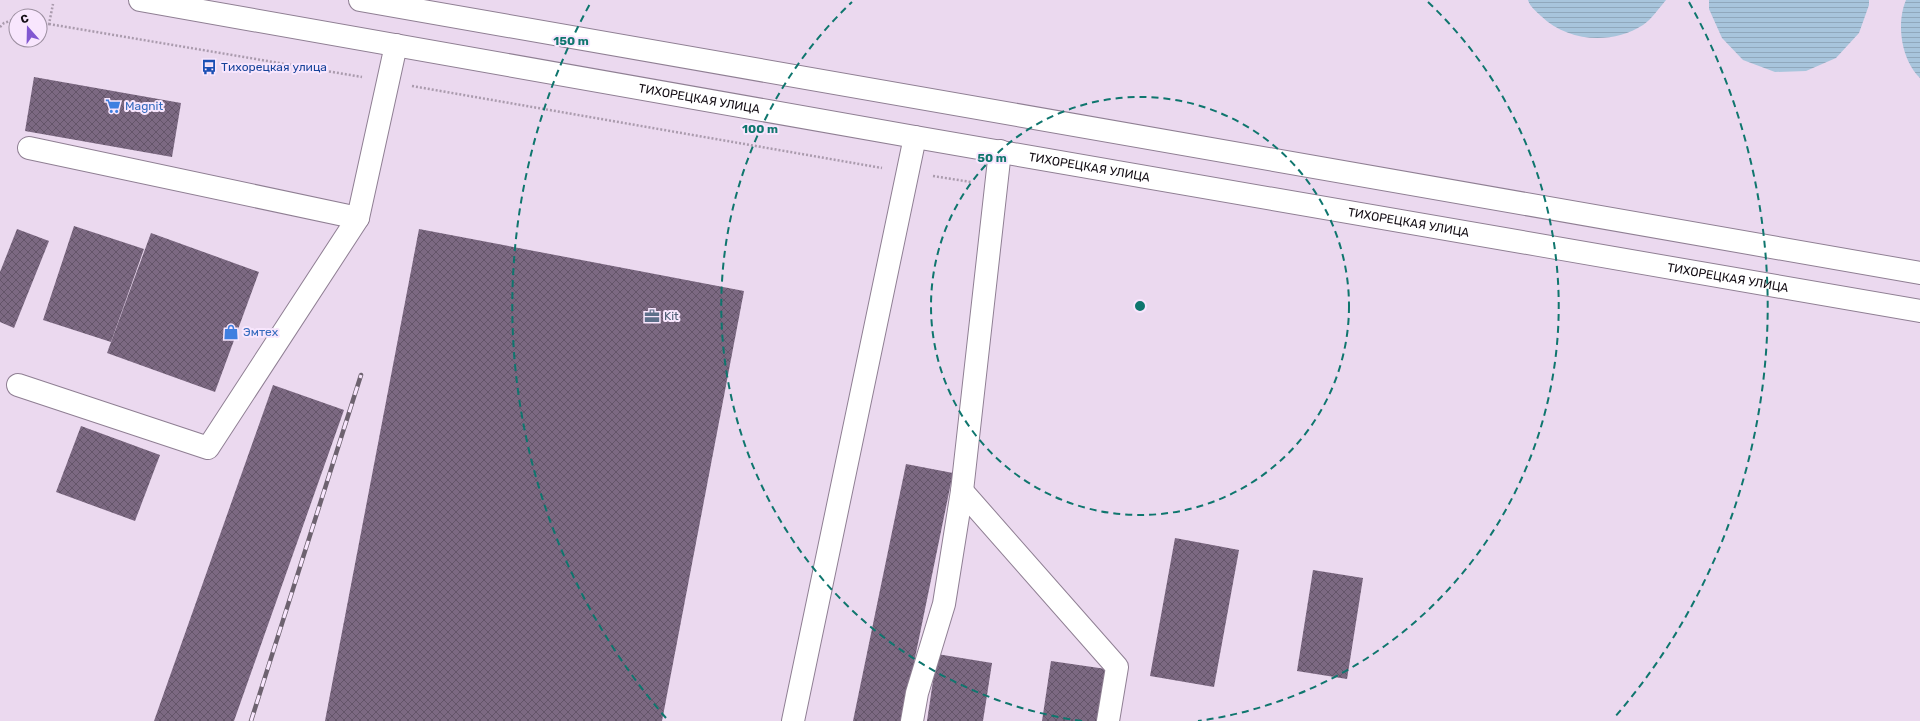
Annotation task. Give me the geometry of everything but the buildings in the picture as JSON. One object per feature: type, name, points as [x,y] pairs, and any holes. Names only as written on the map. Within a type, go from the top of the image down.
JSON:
[{"type":"main road","name":"ТИХОРЕЦКАЯ УЛИЦА","points":[[140,0],[1920,311]]},
{"type":"main road","points":[[360,0],[1920,273]]},
{"type":"main road","points":[[18,386],[208,448],[358,218],[396,44]]},
{"type":"main road","points":[[792,721],[915,136]]},
{"type":"main road","points":[[29,148],[358,218]]},
{"type":"main road","points":[[912,721],[917,693],[944,604],[962,491],[1000,151]]},
{"type":"main road","points":[[962,491],[1117,667],[1108,721]]},
{"type":"path","points":[[53,4],[49,24],[907,172],[996,186]]},
{"type":"water","points":[[1528,0],[1666,0],[1646,23],[1631,31],[1618,36],[1590,38],[1577,36],[1552,25],[1532,7]]},
{"type":"water","points":[[1709,0],[1869,0],[1869,5],[1859,33],[1836,58],[1806,71],[1775,72],[1743,60],[1722,38],[1709,9]]},
{"type":"water","points":[[1906,0],[1920,0],[1920,78],[1908,61],[1902,41],[1901,19]]},
{"type":"railway","points":[[251,721],[361,375]]},
{"type":"place","name":"Тихорецкая улица","points":[[209,67]]},
{"type":"place","name":"Magnit","points":[[113,106]]},
{"type":"place","name":"Kit","points":[[652,316]]},
{"type":"place","name":"Эмтех","points":[[231,332]]}]
